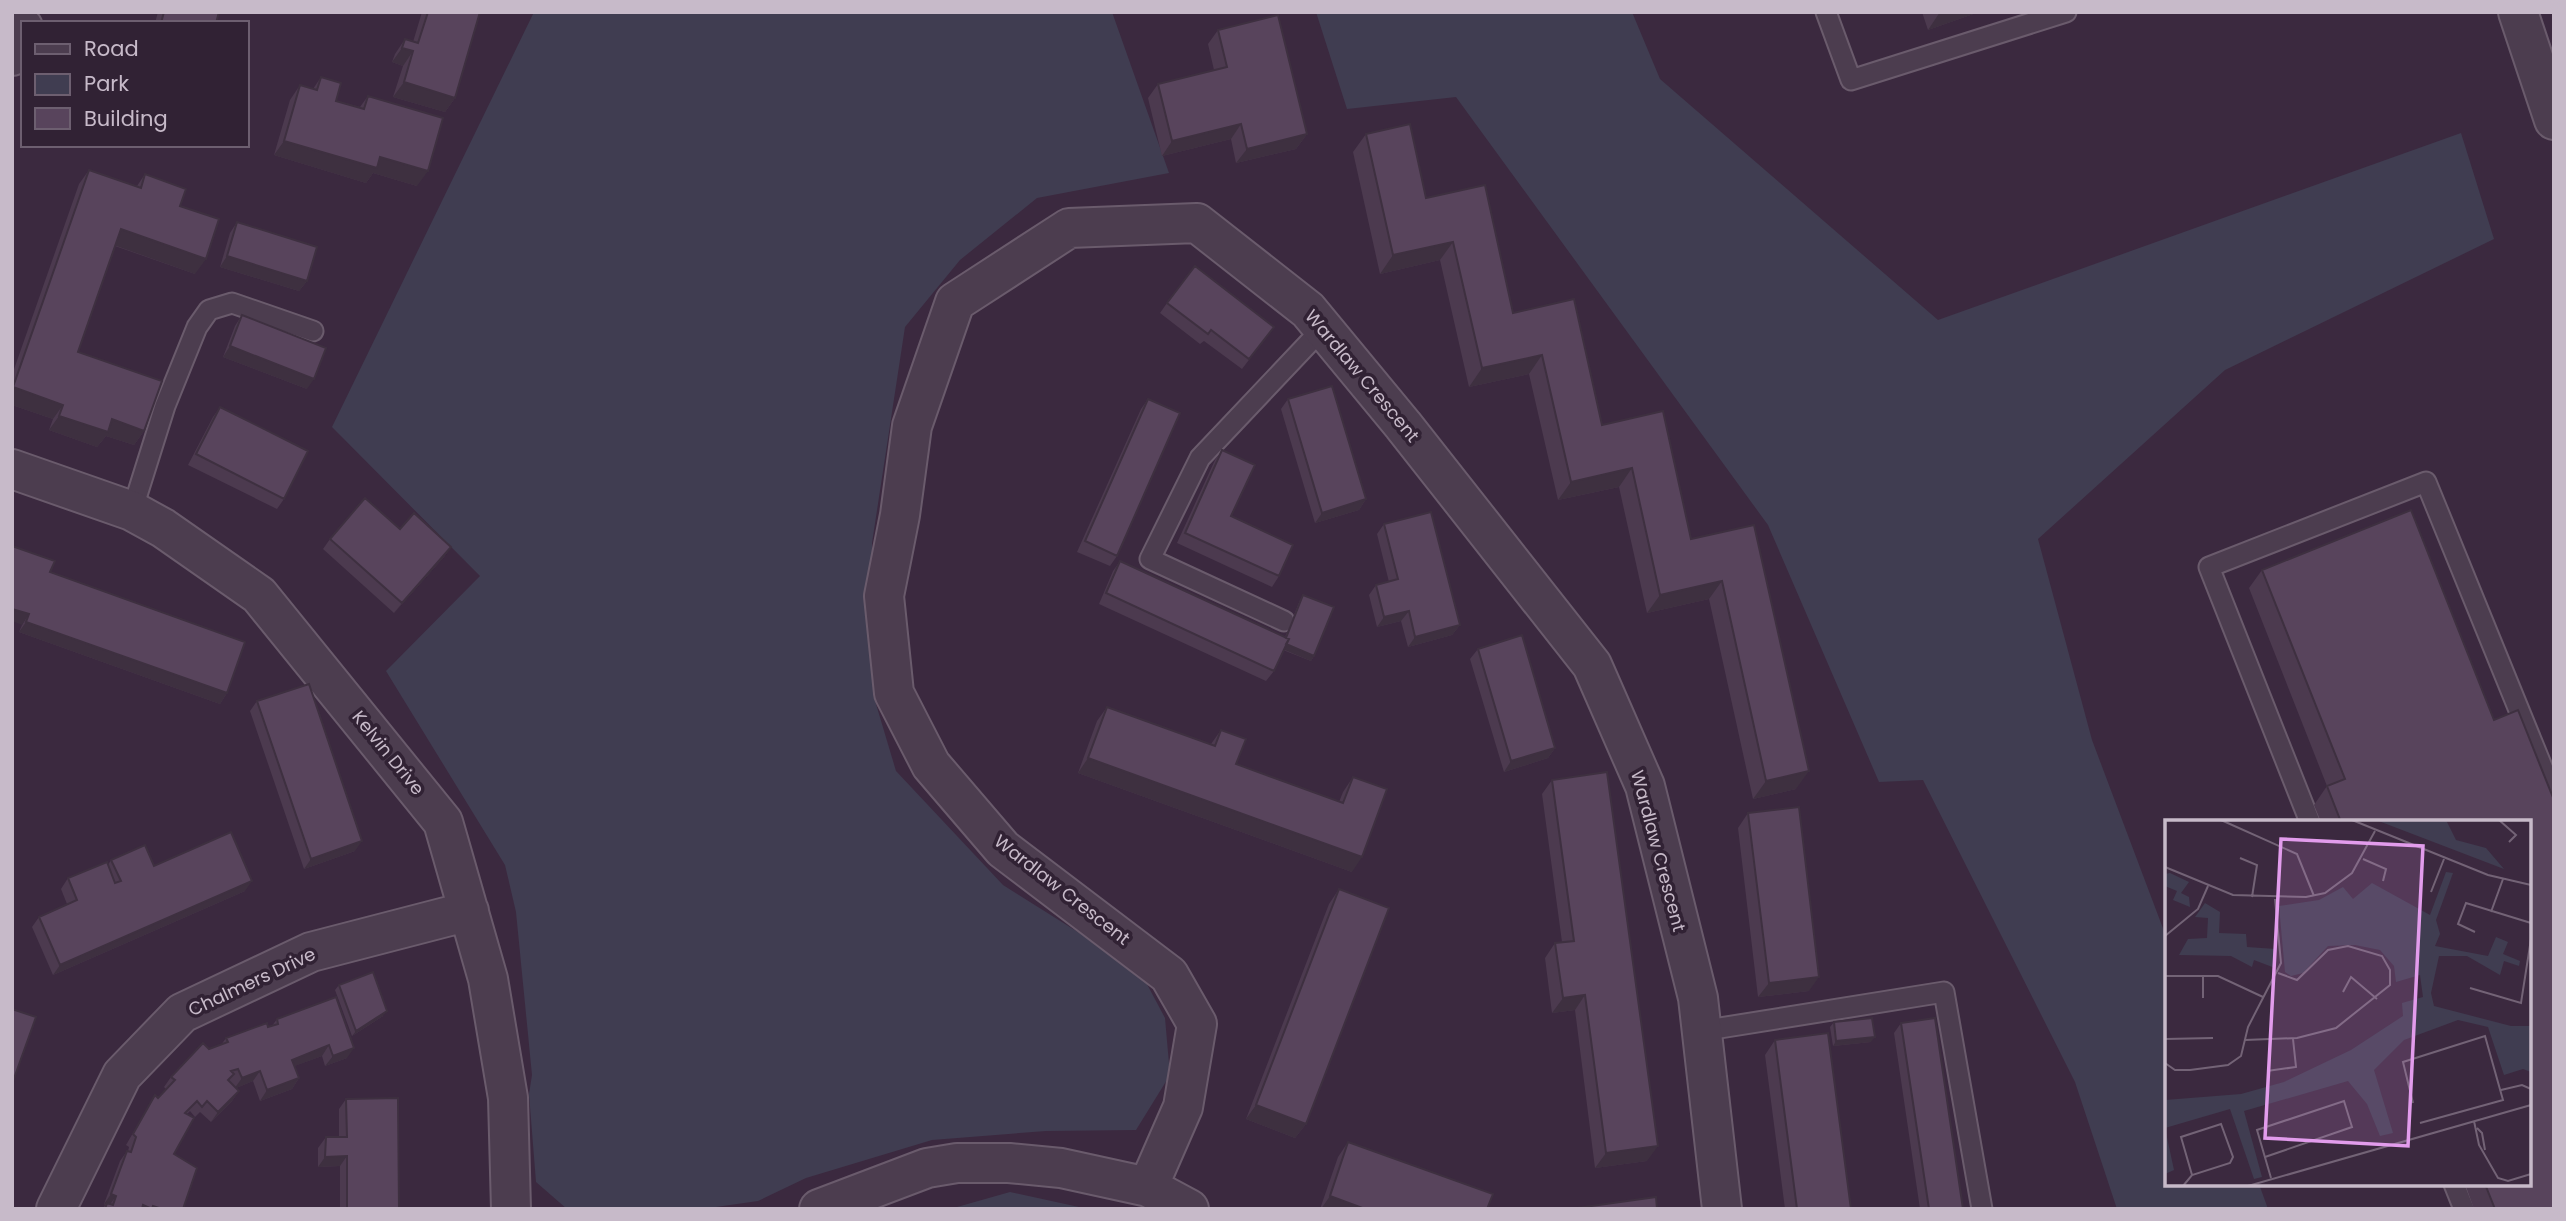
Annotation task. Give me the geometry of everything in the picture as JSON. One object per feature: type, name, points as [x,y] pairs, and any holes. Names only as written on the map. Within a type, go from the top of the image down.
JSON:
[{"type":"street","points":[[2518,12],[2554,120]]},
{"type":"street","points":[[12,56],[21,31]]},
{"type":"street","name":"Wardlaw Crescent","points":[[1148,1187],[1182,1107],[1197,1024],[1169,975],[1003,849],[931,765],[894,693],[884,596],[900,515],[912,426],[955,302],[1069,228],[1197,223],[1308,310],[1403,425],[1592,666],[1644,786],[1698,998],[1722,1209]]},
{"type":"street","name":"Kelvin Drive","points":[[12,469],[132,511],[163,528],[259,595],[443,822],[488,979],[508,1098],[511,1209]]},
{"type":"street","name":"Chalmers Drive","points":[[55,1209],[122,1075],[182,1013],[311,952],[469,911]]},
{"type":"street","points":[[819,1209],[928,1168],[957,1163],[1009,1163],[1062,1168],[1148,1187],[1189,1209]]},
{"type":"lane","points":[[1826,12],[1851,80],[2066,12]]},
{"type":"lane","points":[[132,511],[170,394],[197,327],[209,310],[232,303],[313,331]]},
{"type":"lane","points":[[1284,621],[1150,559],[1199,458],[1323,328]]},
{"type":"lane","points":[[2309,820],[2209,567],[2426,482],[2554,796]]},
{"type":"lane","points":[[1701,1031],[1944,992],[1982,1209]]},
{"type":"lane","points":[[2455,1186],[2464,1209]]},
{"type":"green space","points":[[534,12],[1112,12],[1169,173],[1037,198],[960,260],[905,327],[872,543],[873,694],[896,771],[1003,885],[1140,971],[1165,1018],[1170,1075],[1136,1130],[1046,1131],[932,1140],[806,1178],[758,1201],[702,1209],[567,1209],[536,1182],[529,1094],[532,1075],[516,912],[505,865],[386,671],[480,576],[332,427]]},
{"type":"green space","points":[[1316,12],[1632,12],[1660,79],[1938,320],[2461,133],[2494,239],[2225,370],[2038,539],[2092,740],[2165,934],[2165,1186],[2260,1186],[2268,1209],[2117,1209],[2075,1082],[1923,780],[1879,782],[1768,525],[1456,97],[1347,109]]},
{"type":"green space","points":[[1010,1192],[1088,1209],[950,1209]]},
{"type":"building","points":[[164,12],[219,12],[217,21],[162,21]]},
{"type":"building","points":[[428,12],[480,12],[455,98],[404,82],[413,51],[402,48],[405,39],[418,43]]},
{"type":"building","points":[[1278,15],[1307,134],[1247,149],[1241,124],[1172,141],[1158,84],[1227,67],[1218,30]]},
{"type":"building","points":[[321,77],[341,83],[336,101],[364,109],[368,96],[443,118],[428,171],[380,157],[377,168],[284,141],[300,85],[317,90]]},
{"type":"building","points":[[1410,124],[1426,198],[1485,185],[1513,313],[1574,299],[1602,425],[1663,411],[1691,539],[1754,525],[1809,771],[1766,781],[1722,581],[1660,595],[1632,468],[1571,482],[1542,355],[1482,368],[1453,242],[1393,255],[1366,134]]},
{"type":"building","points":[[89,170],[141,188],[145,174],[186,189],[180,206],[219,219],[206,259],[121,229],[78,352],[162,381],[144,431],[112,419],[108,432],[59,416],[63,405],[13,387]]},
{"type":"building","points":[[237,222],[317,247],[307,281],[227,256]]},
{"type":"building","points":[[1195,266],[1274,327],[1249,359],[1211,330],[1208,334],[1167,303]]},
{"type":"building","points":[[242,315],[326,348],[314,379],[230,346]]},
{"type":"building","points":[[1332,386],[1366,499],[1322,513],[1288,399]]},
{"type":"building","points":[[1148,399],[1180,413],[1117,556],[1085,541]]},
{"type":"building","points":[[220,407],[308,451],[284,499],[196,454]]},
{"type":"building","points":[[1222,450],[1255,465],[1231,516],[1293,545],[1279,576],[1185,533]]},
{"type":"building","points":[[365,498],[400,529],[414,513],[451,547],[402,603],[330,539]]},
{"type":"building","points":[[2411,510],[2494,720],[2518,710],[2554,800],[2554,1209],[2495,1209],[2486,1186],[2531,1186],[2531,820],[2340,820],[2327,786],[2345,779],[2262,570]]},
{"type":"building","points":[[1431,512],[1460,625],[1415,637],[1409,611],[1384,617],[1376,585],[1398,579],[1384,524]]},
{"type":"building","points":[[12,546],[55,561],[50,572],[245,642],[227,693],[26,622],[29,614],[12,609]]},
{"type":"building","points":[[1120,561],[1289,639],[1274,671],[1106,593]]},
{"type":"building","points":[[1303,595],[1334,607],[1314,656],[1286,644]]},
{"type":"building","points":[[1522,635],[1555,748],[1511,761],[1478,649]]},
{"type":"building","points":[[309,684],[362,841],[311,859],[257,701]]},
{"type":"building","points":[[1107,707],[1215,746],[1221,730],[1246,739],[1236,764],[1343,803],[1353,777],[1387,789],[1362,857],[1088,758]]},
{"type":"building","points":[[1607,772],[1658,1146],[1606,1153],[1585,995],[1563,998],[1555,943],[1574,941],[1552,780]]},
{"type":"building","points":[[1799,807],[1819,977],[1769,983],[1748,813]]},
{"type":"building","points":[[231,832],[252,881],[60,965],[39,917],[77,900],[68,878],[107,862],[115,883],[121,881],[111,860],[145,845],[154,866]]},
{"type":"building","points":[[1339,889],[1389,908],[1306,1124],[1256,1105]]},
{"type":"building","points":[[373,972],[387,1011],[356,1031],[339,985]]},
{"type":"building","points":[[336,997],[354,1048],[333,1056],[329,1045],[292,1060],[299,1078],[267,1090],[260,1071],[242,1078],[238,1069],[231,1071],[234,1074],[228,1080],[239,1091],[218,1112],[207,1101],[202,1107],[197,1101],[185,1113],[194,1118],[174,1154],[197,1168],[183,1209],[153,1206],[152,1209],[143,1205],[142,1209],[105,1209],[107,1203],[113,1205],[116,1196],[111,1194],[127,1151],[131,1152],[136,1137],[133,1134],[155,1095],[158,1098],[175,1080],[171,1077],[203,1043],[209,1049],[228,1042],[226,1038],[267,1023],[268,1027],[278,1024],[277,1019]]},
{"type":"building","points":[[12,1009],[36,1017],[12,1084]]},
{"type":"building","points":[[1872,1018],[1875,1037],[1836,1041],[1834,1022]]},
{"type":"building","points":[[1935,1018],[1963,1209],[1929,1209],[1901,1023]]},
{"type":"building","points":[[1828,1033],[1851,1209],[1797,1209],[1775,1040]]},
{"type":"building","points":[[398,1098],[399,1209],[347,1209],[347,1156],[325,1157],[326,1137],[347,1137],[346,1099]]},
{"type":"building","points":[[1348,1142],[1493,1194],[1487,1209],[1365,1209],[1330,1196]]},
{"type":"building","points":[[1656,1197],[1657,1209],[1570,1209]]}]
